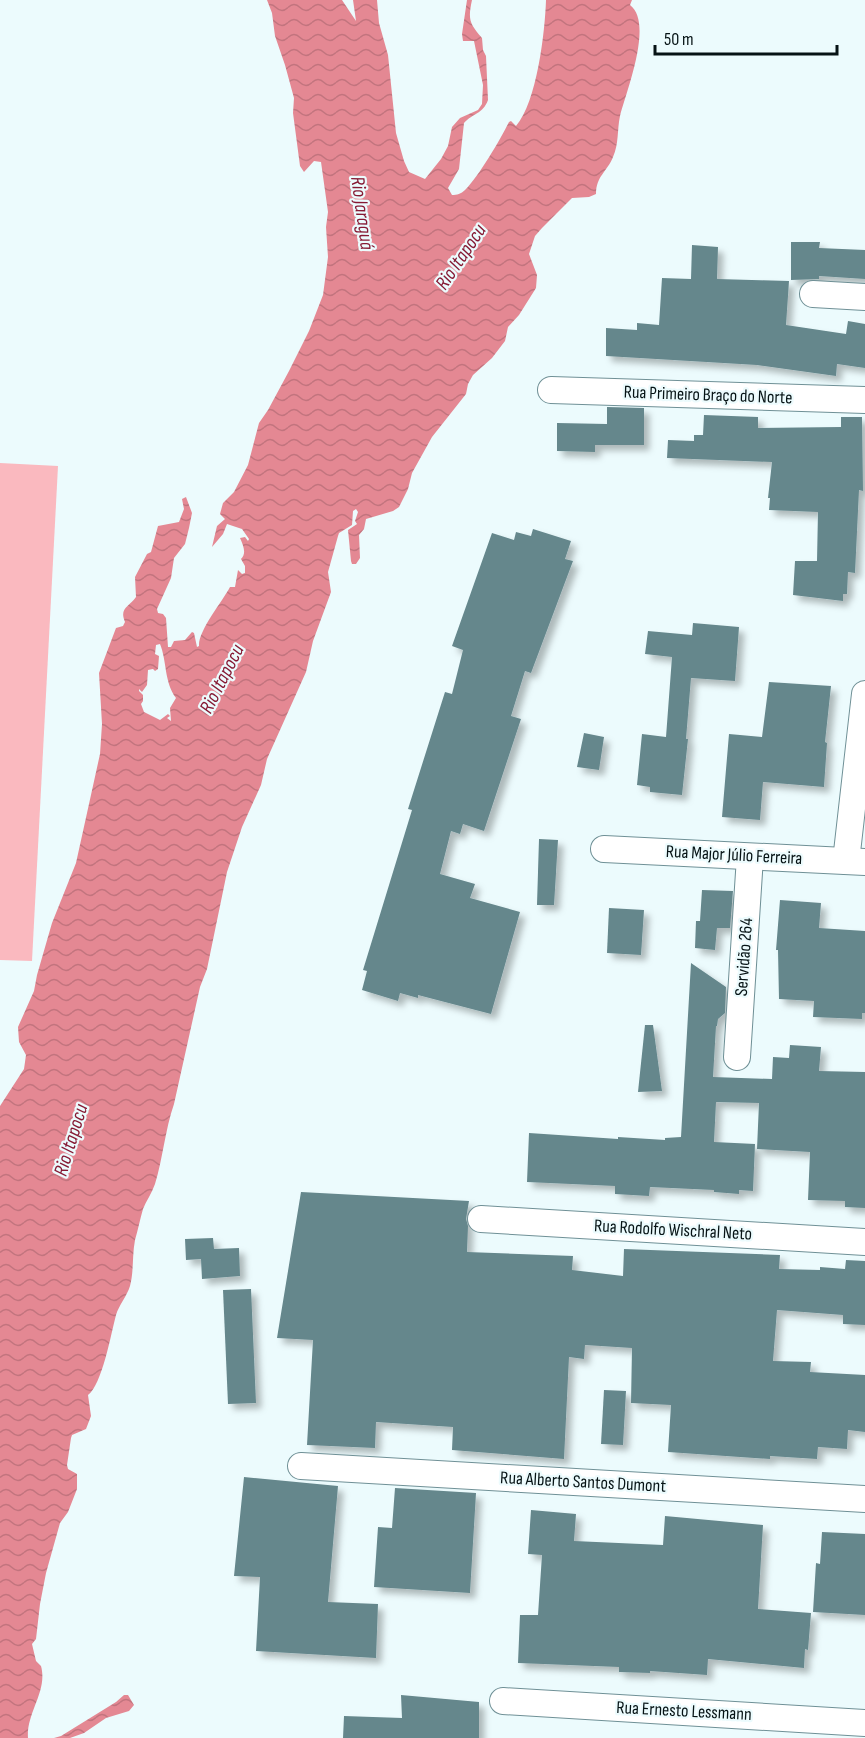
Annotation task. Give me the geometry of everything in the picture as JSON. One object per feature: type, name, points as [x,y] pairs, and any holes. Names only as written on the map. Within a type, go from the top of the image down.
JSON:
[{"type":"street","points":[[813,294],[865,297]]},
{"type":"street","name":"Rua Primeiro Braço do Norte","points":[[551,390],[865,400]]},
{"type":"street","points":[[855,861],[865,694]]},
{"type":"street","name":"Rua Major Júlio Ferreira","points":[[604,849],[855,861]]},
{"type":"street","name":"Servidão 264","points":[[737,1058],[750,856]]},
{"type":"street","name":"Rua Rodolfo Wischral Neto","points":[[481,1219],[865,1242]]},
{"type":"street","name":"Rua Alberto Santos Dumont","points":[[301,1466],[865,1499]]},
{"type":"street","name":"Rua Ernesto Lessmann","points":[[503,1701],[865,1723]]},
{"type":"shaded area","points":[[0,463],[58,466],[32,961],[0,960]]},
{"type":"water","points":[[267,0],[342,0],[356,21],[353,0],[377,0],[379,23],[388,55],[396,133],[409,172],[425,179],[448,146],[452,127],[460,118],[478,110],[482,104],[483,85],[474,41],[463,41],[462,34],[467,0],[472,0],[471,20],[482,38],[486,56],[488,100],[481,111],[464,123],[459,169],[448,188],[452,195],[462,192],[471,184],[509,122],[511,121],[516,126],[523,115],[538,66],[546,0],[632,0],[630,5],[637,14],[639,42],[620,116],[615,152],[600,178],[596,194],[589,197],[572,198],[535,236],[529,254],[537,275],[536,288],[519,315],[508,327],[505,341],[492,358],[473,375],[466,394],[432,437],[412,473],[408,489],[399,507],[366,519],[364,529],[359,535],[360,558],[356,564],[352,564],[351,561],[348,530],[357,524],[356,509],[353,511],[352,525],[339,533],[328,572],[331,592],[313,641],[306,672],[267,759],[261,785],[242,827],[227,872],[207,969],[200,987],[158,1174],[143,1209],[135,1240],[130,1286],[116,1315],[98,1381],[88,1395],[91,1416],[86,1429],[72,1435],[71,1438],[67,1465],[68,1469],[77,1474],[77,1489],[68,1512],[60,1523],[46,1573],[36,1639],[32,1644],[36,1661],[41,1666],[42,1684],[30,1720],[28,1738],[0,1738],[0,1106],[24,1069],[26,1055],[19,1042],[18,1027],[34,991],[52,923],[76,863],[100,754],[102,724],[99,673],[116,628],[123,626],[125,622],[124,611],[136,597],[135,577],[147,554],[151,552],[158,526],[179,522],[184,509],[182,499],[186,497],[192,513],[185,544],[174,558],[171,578],[157,609],[158,613],[163,614],[166,618],[168,647],[171,647],[174,641],[185,640],[192,632],[197,647],[199,646],[202,633],[211,617],[230,587],[235,587],[238,570],[242,574],[245,573],[245,566],[241,559],[244,549],[240,538],[245,537],[248,541],[249,539],[242,529],[227,524],[223,534],[212,547],[217,526],[225,519],[220,514],[223,503],[234,492],[248,465],[259,423],[309,331],[323,295],[328,257],[326,227],[328,212],[321,162],[314,161],[304,172],[300,166],[293,113],[294,98],[275,36],[272,13]],"holes":[[[160,644],[169,685],[176,698],[170,708],[171,721],[167,718],[170,716],[168,714],[160,720],[144,712],[141,704],[143,695],[139,691],[139,689],[142,692],[147,685],[148,670],[158,669],[159,656],[155,654],[156,645]]]},
{"type":"water","points":[[124,1695],[128,1695],[134,1705],[129,1711],[106,1718],[84,1733],[70,1738],[54,1738],[61,1736]]},
{"type":"building","points":[[791,242],[820,242],[819,248],[865,250],[865,279],[819,276],[819,279],[791,280]]},
{"type":"building","points":[[692,245],[718,247],[717,279],[789,281],[786,325],[846,334],[848,321],[865,324],[865,368],[837,364],[836,376],[757,365],[606,356],[606,328],[637,330],[637,323],[659,325],[662,278],[691,279]]},
{"type":"building","points":[[607,407],[644,408],[644,445],[595,445],[595,452],[557,451],[557,423],[607,424]]},
{"type":"building","points":[[704,415],[758,417],[758,428],[841,427],[841,417],[862,417],[863,491],[859,490],[855,573],[848,572],[847,594],[843,594],[843,601],[793,595],[795,561],[817,561],[818,512],[769,510],[772,462],[667,458],[668,440],[694,441],[694,435],[703,435]]},
{"type":"building","points":[[533,529],[571,541],[565,559],[573,561],[531,673],[525,671],[511,716],[521,719],[484,831],[463,824],[460,834],[451,831],[440,874],[475,884],[470,898],[520,912],[491,1014],[418,995],[418,998],[400,993],[398,1001],[362,990],[367,971],[363,970],[412,810],[408,809],[445,692],[452,694],[463,650],[452,646],[492,533],[514,540],[516,532],[531,536]]},
{"type":"building","points":[[693,623],[739,627],[735,681],[691,678],[682,795],[650,792],[650,787],[637,785],[642,734],[666,737],[672,657],[645,654],[648,631],[692,635]]},
{"type":"building","points":[[769,682],[831,686],[825,742],[827,743],[824,787],[763,782],[760,820],[722,817],[729,734],[762,737]]},
{"type":"building","points":[[584,733],[604,737],[599,770],[577,767]]},
{"type":"building","points":[[539,839],[558,840],[554,905],[537,905]]},
{"type":"building","points":[[702,890],[733,891],[730,928],[717,928],[715,950],[695,948],[696,921],[700,921]]},
{"type":"building","points":[[780,900],[821,903],[819,928],[865,931],[865,1013],[862,1013],[862,1019],[813,1017],[814,1001],[779,999],[778,950],[776,950]]},
{"type":"building","points":[[609,908],[644,910],[641,955],[607,953]]},
{"type":"building","points":[[691,963],[726,987],[725,1013],[718,1019],[716,1026],[713,1077],[772,1079],[773,1057],[789,1058],[790,1045],[821,1047],[819,1071],[865,1072],[865,1208],[845,1207],[845,1201],[808,1200],[810,1152],[757,1149],[759,1103],[716,1102],[714,1142],[755,1144],[753,1191],[739,1190],[739,1194],[714,1192],[714,1190],[650,1187],[649,1196],[615,1194],[615,1186],[527,1182],[529,1133],[618,1139],[618,1137],[665,1140],[665,1138],[681,1137]]},
{"type":"building","points":[[645,1025],[653,1025],[662,1091],[638,1092]]},
{"type":"building","points":[[301,1192],[469,1201],[466,1219],[467,1252],[573,1256],[572,1270],[623,1276],[624,1249],[780,1255],[779,1269],[820,1270],[820,1267],[845,1269],[846,1260],[865,1261],[865,1325],[843,1324],[843,1315],[777,1310],[773,1361],[811,1362],[810,1372],[865,1375],[865,1432],[848,1430],[847,1449],[818,1447],[817,1459],[770,1456],[770,1459],[668,1452],[671,1405],[631,1403],[632,1348],[585,1345],[584,1359],[569,1357],[564,1459],[452,1450],[453,1427],[376,1422],[375,1448],[307,1445],[313,1340],[277,1338]]},
{"type":"building","points":[[213,1238],[214,1249],[239,1248],[240,1276],[202,1279],[201,1259],[186,1260],[185,1239]]},
{"type":"building","points":[[251,1289],[256,1403],[228,1404],[223,1290]]},
{"type":"building","points":[[604,1390],[626,1391],[623,1445],[601,1444]]},
{"type":"building","points":[[244,1477],[338,1486],[328,1602],[378,1604],[376,1658],[256,1651],[260,1577],[234,1576]]},
{"type":"building","points":[[395,1488],[476,1493],[470,1593],[374,1587],[378,1527],[392,1528]]},
{"type":"building","points":[[531,1510],[576,1514],[574,1541],[663,1545],[665,1516],[763,1525],[758,1609],[811,1613],[804,1668],[708,1659],[707,1675],[650,1671],[650,1673],[619,1672],[619,1667],[518,1663],[520,1615],[538,1615],[542,1555],[528,1554]]},
{"type":"building","points":[[822,1532],[865,1534],[865,1615],[813,1612],[816,1563],[820,1564]]},
{"type":"building","points":[[401,1695],[479,1702],[479,1738],[343,1738],[344,1716],[402,1718]]},
{"type":"water label","name":"Rio Jaraguá","points":[[362,213]]},
{"type":"water label","name":"Rio Itapocu","points":[[461,257]]},
{"type":"water label","name":"Rio Itapocu","points":[[222,679]]},
{"type":"water label","name":"Rio Itapocu","points":[[71,1140]]}]
